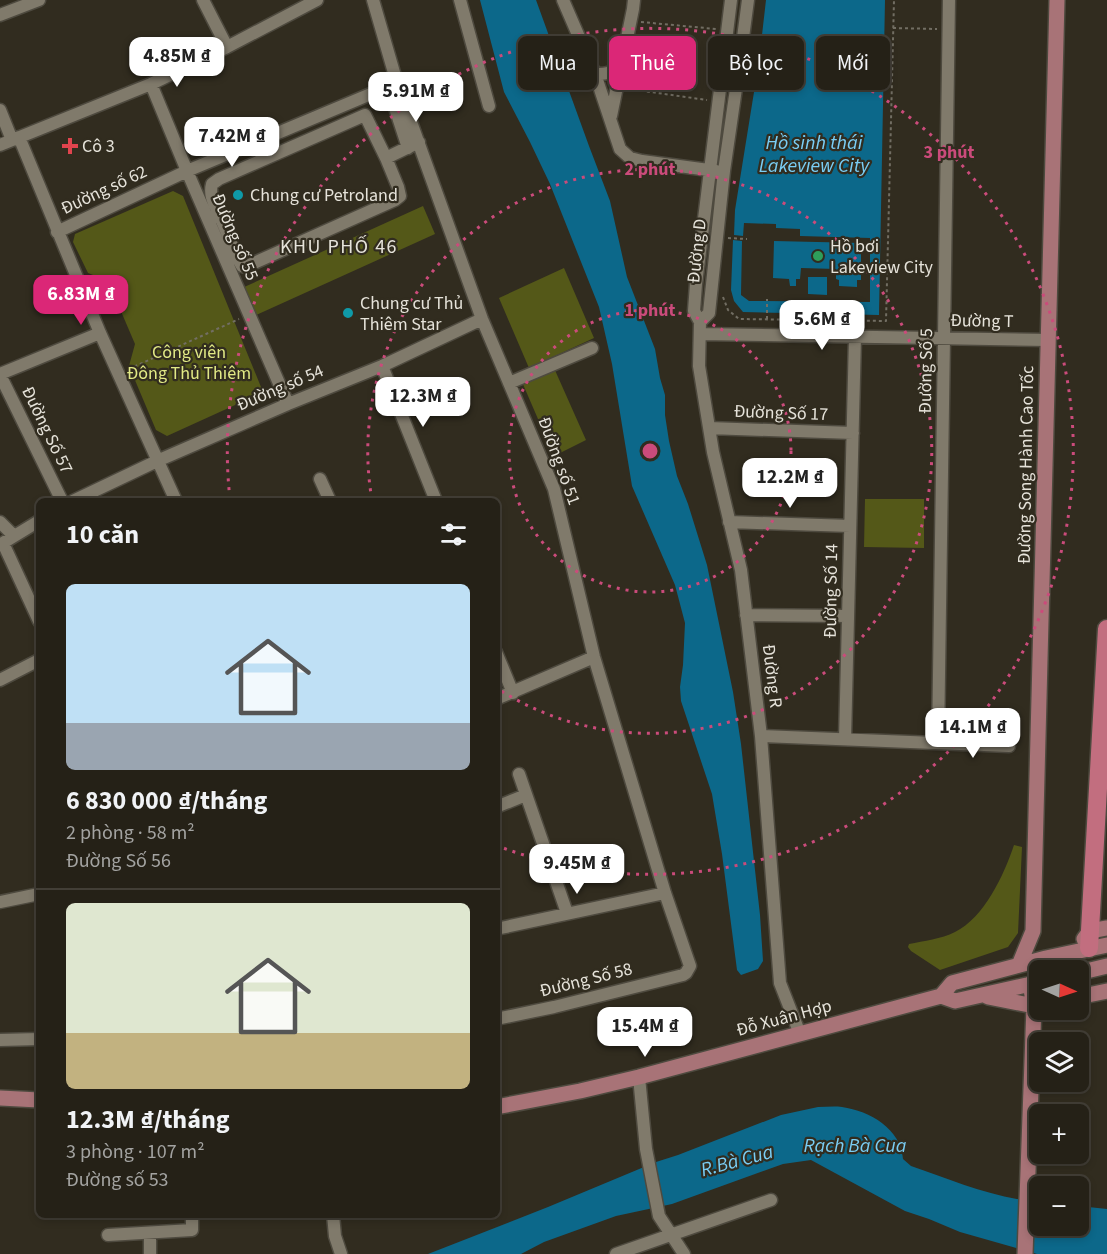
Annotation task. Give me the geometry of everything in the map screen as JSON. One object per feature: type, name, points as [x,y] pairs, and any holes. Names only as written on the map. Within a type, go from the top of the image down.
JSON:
[{"type":"highway","points":[[1089,940],[1107,628]]},
{"type":"main road","name":"Đường Song Hành Cao Tốc","points":[[1019,965],[1033,931],[1058,0]]},
{"type":"main road","name":"Đường Song Hành Cao Tốc","points":[[1033,931],[1046,958]]},
{"type":"main road","name":"Đỗ Xuân Hợp","points":[[500,1106],[639,1077],[941,996],[952,983],[1046,958],[1089,940],[1107,945]]},
{"type":"main road","points":[[1089,970],[1107,966]]},
{"type":"main road","name":"Đỗ Xuân Hợp","points":[[941,996],[954,1001],[1029,984]]},
{"type":"main road","points":[[1089,995],[1107,991]]},
{"type":"main road","points":[[982,995],[1029,1004]]},
{"type":"main road","points":[[1025,1254],[1035,1020]]},
{"type":"main road","points":[[1,1097],[36,1100]]},
{"type":"street","points":[[0,15],[39,0]]},
{"type":"street","points":[[203,0],[227,47]]},
{"type":"street","points":[[0,145],[151,84],[317,0]]},
{"type":"street","name":"Đường số 51","points":[[373,0],[414,145],[482,319],[554,489],[594,657],[665,893],[690,966],[683,975]]},
{"type":"street","points":[[460,0],[489,106]]},
{"type":"street","points":[[563,0],[579,36]]},
{"type":"street","points":[[628,36],[634,0]]},
{"type":"street","name":"Đường D","points":[[700,328],[694,311],[695,293],[731,0]]},
{"type":"street","name":"Đường D","points":[[700,328],[709,313],[724,171],[748,0]]},
{"type":"street","name":"Đường Số 5","points":[[938,742],[949,0]]},
{"type":"street","points":[[597,80],[620,149],[630,158],[724,171]]},
{"type":"street","name":"Đường số 62","points":[[57,232],[187,171],[397,83]]},
{"type":"street","name":"Đường số 55","points":[[151,84],[187,171],[213,216],[250,315],[288,404]]},
{"type":"street","points":[[610,119],[616,90]]},
{"type":"street","points":[[386,158],[414,145],[395,108]]},
{"type":"street","points":[[0,110],[16,138],[118,374],[175,498]]},
{"type":"street","points":[[365,115],[386,158],[398,187],[399,196],[395,200],[245,267],[242,266],[213,216],[210,191],[212,184],[286,149],[365,115]]},
{"type":"street","points":[[279,132],[286,149]]},
{"type":"street","name":"Đường số 54","points":[[158,461],[382,366],[482,319]]},
{"type":"street","name":"Đường T","points":[[700,328],[855,337],[1048,340]]},
{"type":"street","name":"Đường R","points":[[700,328],[699,366],[713,452],[741,570],[761,736],[780,983],[800,1034]]},
{"type":"street","points":[[0,374],[100,333]]},
{"type":"street","name":"Đường Số 14","points":[[845,739],[855,337]]},
{"type":"street","points":[[509,383],[592,348]]},
{"type":"street","points":[[382,366],[435,498]]},
{"type":"street","name":"Đường Số 57","points":[[0,374],[61,498]]},
{"type":"street","name":"Đường Số 17","points":[[709,428],[853,433]]},
{"type":"street","points":[[79,498],[158,461]]},
{"type":"street","points":[[320,479],[329,498]]},
{"type":"street","points":[[0,522],[14,536]]},
{"type":"street","points":[[36,522],[3,543],[36,614]]},
{"type":"street","points":[[729,522],[850,526]]},
{"type":"street","points":[[746,615],[848,616]]},
{"type":"street","points":[[500,698],[594,657]]},
{"type":"street","points":[[0,680],[36,662]]},
{"type":"street","points":[[500,662],[513,693]]},
{"type":"street","points":[[761,736],[1009,746]]},
{"type":"street","points":[[519,774],[567,913]]},
{"type":"street","points":[[500,805],[526,795]]},
{"type":"street","points":[[500,928],[665,893]]},
{"type":"street","points":[[0,902],[36,895]]},
{"type":"street","name":"Đường Số 58","points":[[500,1018],[683,975]]},
{"type":"street","points":[[0,1040],[36,1039]]},
{"type":"street","points":[[639,1077],[646,1149],[659,1216],[684,1254]]},
{"type":"street","points":[[616,1254],[771,1200]]},
{"type":"street","points":[[108,1235],[192,1230],[192,1218]]},
{"type":"street","points":[[333,1218],[335,1236],[341,1254]]},
{"type":"street","points":[[150,1233],[150,1254]]},
{"type":"path","points":[[723,295],[728,310],[738,319],[886,321],[894,0]]},
{"type":"path","points":[[631,21],[728,30]]},
{"type":"path","points":[[893,28],[949,29]]},
{"type":"path","points":[[639,90],[718,101]]},
{"type":"path","points":[[726,238],[747,239]]},
{"type":"path","points":[[767,299],[767,319]]},
{"type":"path","points":[[118,374],[250,315]]},
{"type":"green space","name":"Công viên Đông Thủ Thiêm","points":[[173,191],[183,196],[261,387],[257,395],[167,436],[156,430],[129,366],[135,344],[108,281],[88,273],[73,242],[75,234]]},
{"type":"green space","points":[[423,206],[435,234],[254,316],[242,288]]},
{"type":"green space","points":[[564,268],[594,338],[529,368],[499,298]]},
{"type":"green space","points":[[554,368],[586,440],[554,456],[522,382]]},
{"type":"green space","points":[[865,499],[924,499],[924,548],[864,547]]},
{"type":"green space","points":[[1014,845],[1022,847],[1018,933],[1008,947],[940,970],[911,951],[909,944],[932,940],[955,932],[975,917],[999,882]]},
{"type":"water","points":[[480,0],[536,0],[549,36],[518,36],[518,90],[569,90],[610,201],[627,277],[655,349],[665,395],[665,415],[677,476],[707,565],[733,692],[741,744],[760,915],[763,961],[758,969],[741,975],[737,970],[712,794],[681,701],[685,623],[675,585],[632,486],[612,364],[599,307],[550,184],[504,92]]},
{"type":"water","name":"Hồ sinh thái Lakeview City","points":[[766,0],[885,0],[884,36],[816,36],[816,90],[883,90],[879,315],[743,312],[734,301],[731,290],[733,240],[742,241],[741,295],[749,301],[870,302],[870,238],[800,236],[800,229],[776,228],[776,224],[744,223],[743,236],[734,235],[735,210],[754,90],[804,90],[804,36],[762,36]]},
{"type":"water","name":"Hồ bơi Lakeview City","points":[[774,241],[861,243],[861,280],[857,280],[857,287],[839,286],[836,269],[801,268],[800,279],[796,279],[796,286],[790,286],[789,279],[773,278]]},
{"type":"water","points":[[808,277],[827,277],[827,295],[808,294]]},
{"type":"water","name":"Rạch Bà Cua","points":[[818,1107],[842,1107],[873,1117],[890,1130],[897,1139],[903,1159],[911,1166],[990,1193],[1029,1201],[1029,1236],[1089,1236],[1089,1207],[1107,1209],[1107,1254],[1037,1254],[960,1232],[905,1211],[811,1160],[783,1164],[672,1204],[616,1216],[544,1242],[521,1254],[428,1254],[656,1162],[781,1115]]},
{"type":"place","name":"Cô 3","points":[[70,146]]},
{"type":"place","name":"Chung cư Petroland","points":[[238,195]]},
{"type":"place","name":"Hồ bơi Lakeview City","points":[[818,256]]},
{"type":"place","name":"Chung cư Thủ Thiêm Star","points":[[348,313]]},
{"type":"district","name":"KHU PHỐ 46","points":[[339,247]]},
{"type":"water label","name":"R.Bà Cua","points":[[737,1161]]}]
